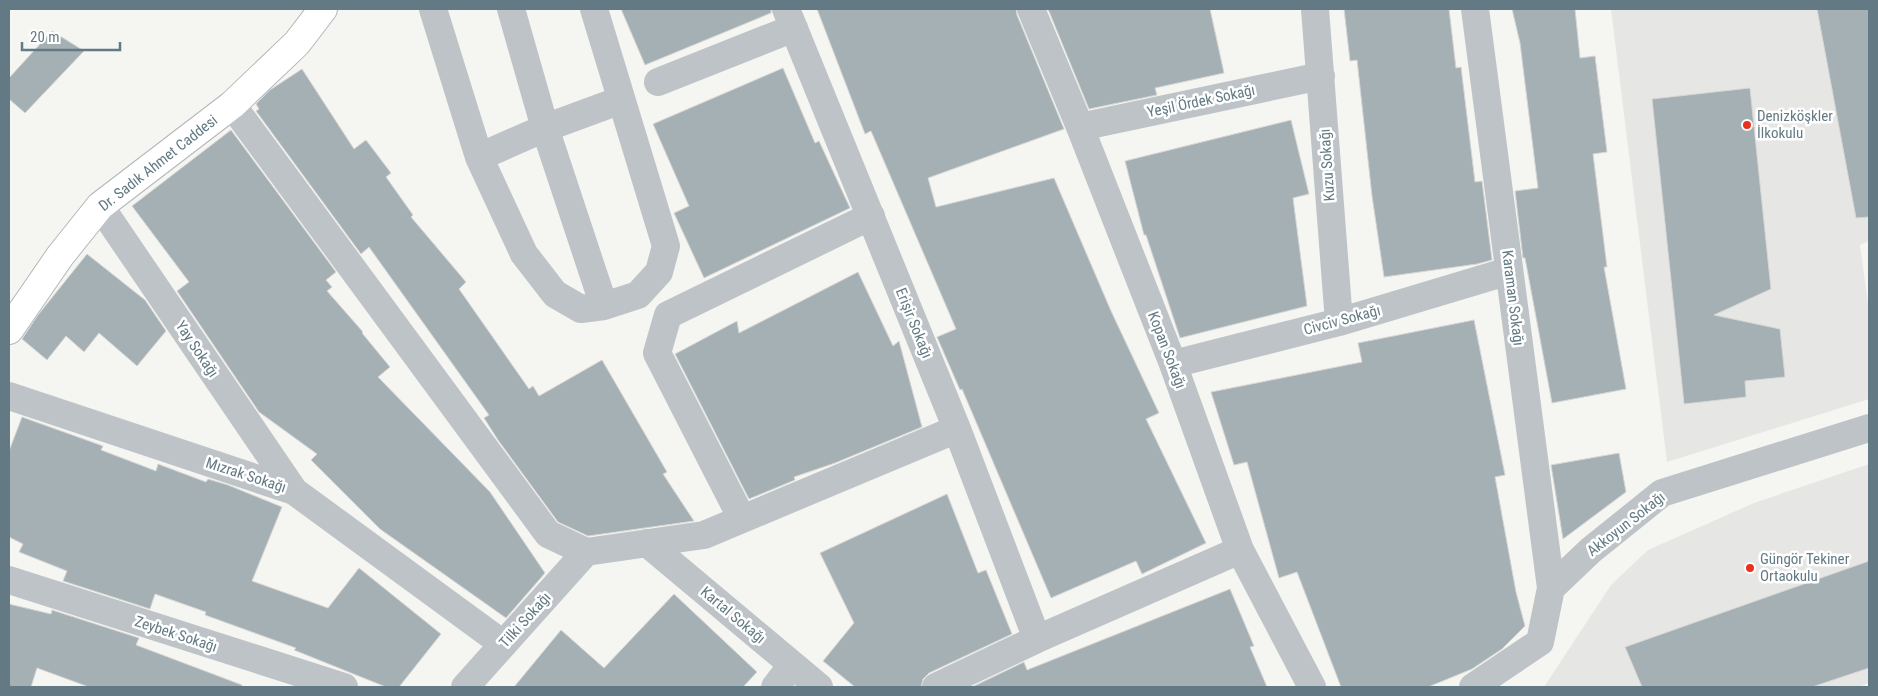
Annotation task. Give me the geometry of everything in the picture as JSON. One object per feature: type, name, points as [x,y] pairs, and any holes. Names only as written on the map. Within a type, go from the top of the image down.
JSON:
[{"type":"main road","name":"Dr. Sadık Ahmet Caddesi","points":[[9,330],[60,256],[100,206],[232,105],[297,43],[323,9]]},
{"type":"street","points":[[433,9],[479,157],[524,254],[555,294],[581,309],[604,306],[638,295],[659,272],[666,246],[594,9]]},
{"type":"street","points":[[512,9],[546,128],[604,306]]},
{"type":"street","name":"Kopan Sokağı","points":[[1031,9],[1080,127],[1173,364],[1240,550],[1312,687]]},
{"type":"street","name":"Kuzu Sokağı","points":[[1315,9],[1339,322]]},
{"type":"street","name":"Karaman Sokağı","points":[[1475,9],[1551,588]]},
{"type":"street","points":[[658,82],[790,18]]},
{"type":"street","name":"Erişir Sokağı","points":[[790,18],[958,429],[1037,639]]},
{"type":"street","name":"Yeşil Ördek Sokağı","points":[[1080,127],[1321,76]]},
{"type":"street","points":[[479,157],[546,128],[621,100]]},
{"type":"street","points":[[232,105],[548,534],[586,552],[704,535],[958,429]]},
{"type":"street","name":"Yay Sokağı","points":[[100,206],[294,491]]},
{"type":"street","points":[[742,519],[657,353],[668,315],[871,216]]},
{"type":"street","name":"Civciv Sokağı","points":[[1173,364],[1339,322],[1509,271]]},
{"type":"street","name":"Mızrak Sokağı","points":[[9,396],[294,491],[503,644]]},
{"type":"street","name":"Akkoyun Sokağı","points":[[1551,588],[1591,550],[1662,493],[1869,428]]},
{"type":"street","name":"Kartal Sokağı","points":[[647,543],[819,687]]},
{"type":"street","points":[[936,687],[1037,639],[1240,550]]},
{"type":"street","name":"Tilki Sokağı","points":[[465,687],[586,552]]},
{"type":"street","name":"Zeybek Sokağı","points":[[9,580],[344,687]]},
{"type":"street","points":[[1473,687],[1540,642],[1551,588]]},
{"type":"street","points":[[775,687],[792,665]]},
{"type":"shaded area","name":"Denizköşkler İlkokulu","points":[[1611,9],[1869,9],[1869,241],[1860,245],[1869,311],[1869,399],[1667,462]]},
{"type":"shaded area","name":"Güngör Tekiner Ortaokulu","points":[[1869,464],[1869,683],[1858,687],[1544,687],[1611,585],[1648,550],[1754,503]]},
{"type":"building","points":[[621,9],[771,9],[771,13],[645,65]]},
{"type":"building","points":[[817,9],[1016,9],[1064,129],[928,178],[936,207],[1054,178],[1111,311],[1159,413],[1146,419],[1206,543],[1142,574],[1136,561],[1051,598],[962,389],[960,390],[937,337],[956,329],[871,131],[865,134]]},
{"type":"building","points":[[1048,9],[1210,9],[1224,73],[1155,88],[1157,95],[1089,109]]},
{"type":"building","points":[[1344,9],[1449,9],[1456,68],[1461,67],[1475,182],[1482,181],[1492,260],[1477,264],[1384,277],[1372,196],[1357,60],[1350,61]]},
{"type":"building","points":[[1512,9],[1575,9],[1580,58],[1595,56],[1607,152],[1593,154],[1607,267],[1604,267],[1626,389],[1552,403],[1525,258],[1523,258],[1515,191],[1538,188],[1520,43]]},
{"type":"building","points":[[1817,9],[1869,9],[1869,217],[1856,218]]},
{"type":"building","points":[[52,31],[84,51],[25,113],[9,99],[9,78]]},
{"type":"building","points":[[783,68],[815,143],[819,141],[850,208],[704,278],[674,213],[689,206],[653,124]]},
{"type":"building","points":[[302,69],[354,149],[366,140],[391,173],[386,177],[413,215],[411,217],[466,282],[459,289],[529,389],[533,386],[539,396],[602,360],[667,472],[663,474],[694,521],[588,536],[558,522],[498,440],[484,418],[489,415],[369,247],[361,254],[256,111],[259,109],[256,104],[270,90]]},
{"type":"building","points":[[1750,88],[1771,289],[1714,315],[1780,329],[1785,377],[1745,381],[1746,397],[1684,404],[1652,99]]},
{"type":"building","points":[[1291,120],[1309,194],[1293,198],[1307,306],[1180,338],[1146,235],[1144,235],[1125,161]]},
{"type":"building","points":[[231,130],[336,272],[326,280],[332,287],[327,291],[363,332],[390,367],[378,377],[490,492],[545,573],[506,618],[380,529],[311,460],[317,454],[259,412],[177,291],[189,282],[132,206]]},
{"type":"building","points":[[87,254],[145,300],[166,331],[137,366],[99,333],[84,352],[66,336],[47,360],[22,339],[38,315]]},
{"type":"building","points":[[858,272],[893,346],[899,341],[922,427],[835,463],[794,477],[795,480],[749,499],[675,354],[737,321],[739,333]]},
{"type":"building","points":[[1474,320],[1505,475],[1495,477],[1516,592],[1525,626],[1502,649],[1472,669],[1428,687],[1341,687],[1297,572],[1279,578],[1247,462],[1234,465],[1211,392],[1362,362],[1358,343]]},
{"type":"building","points":[[22,417],[103,446],[101,450],[156,471],[158,464],[206,482],[208,479],[228,485],[282,507],[252,581],[328,608],[359,568],[441,634],[399,687],[386,687],[294,650],[296,648],[205,615],[206,612],[155,594],[150,609],[63,581],[67,571],[19,552],[23,544],[9,537],[9,451]]},
{"type":"building","points":[[1619,453],[1626,492],[1563,539],[1551,465]]},
{"type":"building","points":[[947,494],[978,573],[986,570],[1012,634],[929,673],[923,679],[921,687],[855,687],[823,661],[854,623],[820,553]]},
{"type":"building","points":[[1869,561],[1869,668],[1812,687],[1642,687],[1625,647]]},
{"type":"building","points":[[1230,589],[1254,646],[1250,647],[1267,687],[972,687],[1024,662],[1027,670]]},
{"type":"building","points":[[674,594],[757,672],[743,687],[514,687],[561,630],[604,668]]},
{"type":"building","points":[[9,604],[51,614],[52,610],[139,638],[136,645],[242,685],[242,687],[89,687],[37,668],[31,687],[9,687]]},
{"type":"place","name":"Denizköşkler İlkokulu","points":[[1747,125]]},
{"type":"place","name":"Güngör Tekiner Ortaokulu","points":[[1750,568]]}]
